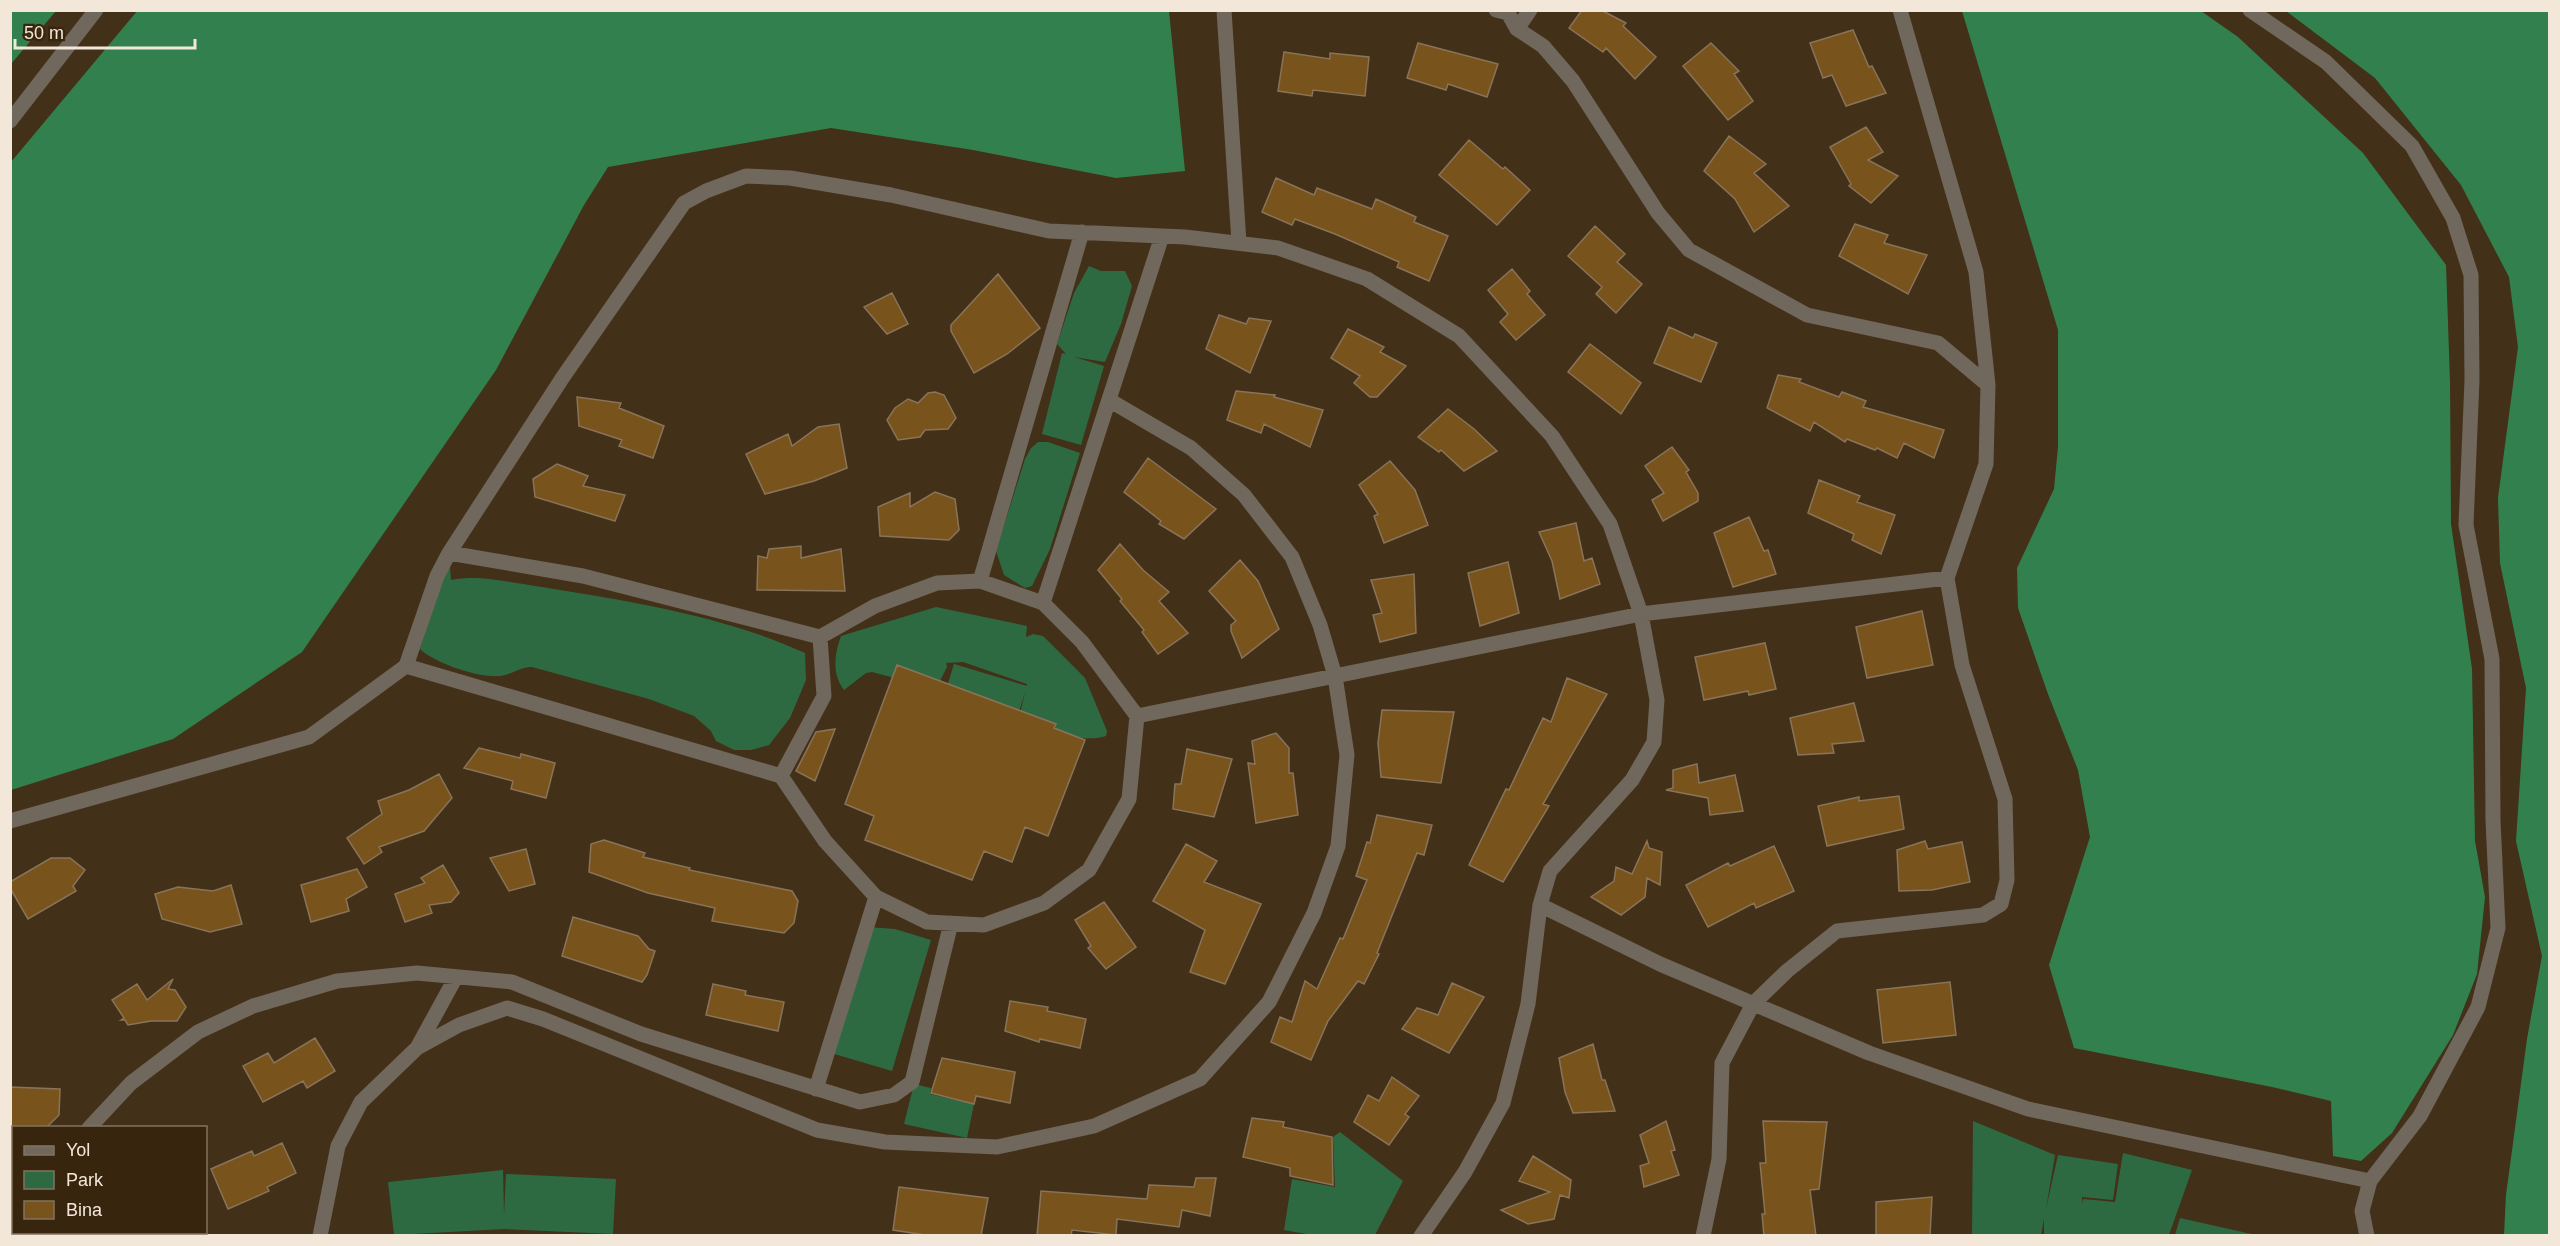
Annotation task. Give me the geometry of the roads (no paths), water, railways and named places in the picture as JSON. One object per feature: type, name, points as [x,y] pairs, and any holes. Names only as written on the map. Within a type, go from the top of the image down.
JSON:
[{"type":"street","points":[[10,121],[96,10]]},
{"type":"street","points":[[1224,10],[1239,243]]},
{"type":"street","points":[[1496,10],[1508,13],[1517,29],[1543,46],[1573,81],[1658,213],[1689,250],[1807,315],[1938,343],[1988,385]]},
{"type":"street","points":[[1517,29],[1530,10]]},
{"type":"street","points":[[1703,1236],[1719,1159],[1722,1063],[1753,1004],[1787,971],[1837,932],[1983,915],[2001,904],[2007,880],[2005,799],[1962,665],[1947,578],[1986,464],[1988,385],[1976,272],[1900,10]]},
{"type":"street","points":[[2250,10],[2326,62],[2412,146],[2453,218],[2471,275],[2472,380],[2466,525],[2492,659],[2493,820],[2498,928],[2478,1006],[2420,1116],[2370,1181],[2362,1211],[2367,1236]]},
{"type":"street","points":[[10,820],[309,737],[406,666],[437,576],[449,553],[563,377],[684,203],[706,191],[746,176],[790,178],[891,195],[1049,231],[1162,236],[1278,248],[1368,279],[1459,336],[1552,436],[1610,524],[1641,614],[1657,700],[1654,742],[1632,780],[1550,871],[1540,905],[1528,1004],[1503,1103],[1465,1172],[1421,1236]]},
{"type":"street","points":[[980,581],[1082,232]]},
{"type":"street","points":[[1043,603],[1162,236]]},
{"type":"street","points":[[320,1236],[338,1146],[361,1102],[417,1048],[459,1025],[507,1008],[543,1018],[817,1130],[885,1142],[997,1147],[1094,1125],[1200,1079],[1269,1002],[1314,913],[1338,846],[1347,754],[1335,676],[1320,625],[1292,557],[1244,495],[1191,448],[1109,400]]},
{"type":"street","points":[[406,666],[781,776],[825,842],[876,897],[927,922],[984,925],[1044,903],[1089,870],[1129,799],[1137,716],[1082,642],[1043,603],[980,581],[937,583],[875,606],[820,637],[583,576],[449,553]]},
{"type":"street","points":[[1137,716],[1641,614],[1947,578]]},
{"type":"street","points":[[781,776],[824,696],[820,637]]},
{"type":"street","points":[[816,1089],[876,897]]},
{"type":"street","points":[[1540,905],[1660,964],[1869,1053],[2028,1109],[2370,1181]]},
{"type":"street","points":[[91,1126],[131,1083],[198,1032],[253,1006],[337,981],[417,973],[512,982],[641,1034],[860,1102],[894,1095],[912,1082],[951,923]]},
{"type":"street","points":[[417,1048],[456,977]]}]
